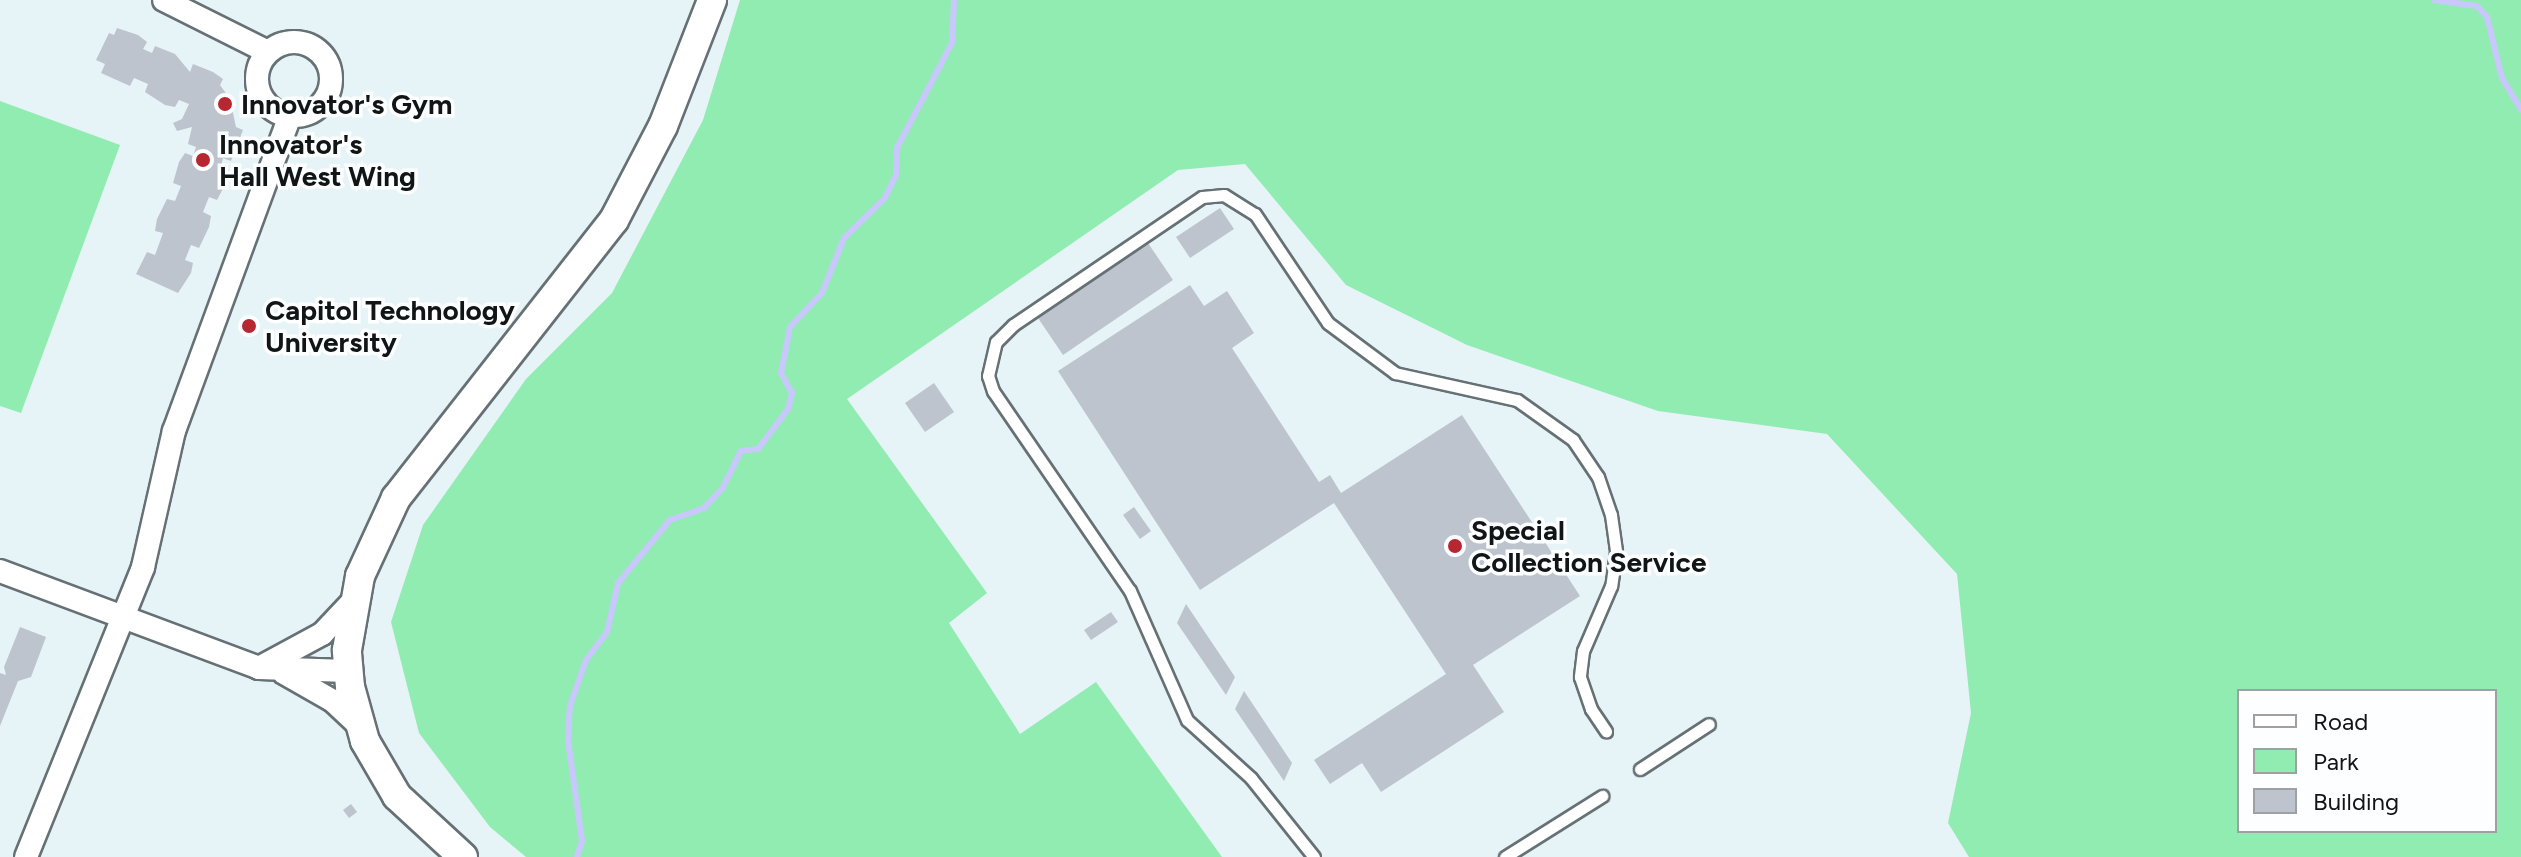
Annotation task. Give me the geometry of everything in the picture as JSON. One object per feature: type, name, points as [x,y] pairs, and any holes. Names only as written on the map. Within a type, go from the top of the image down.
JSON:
[{"type":"street","points":[[164,0],[268,52]]},
{"type":"street","points":[[463,857],[397,796],[374,762],[359,725],[347,671],[354,600],[368,552],[396,498],[614,220],[663,126],[712,0]]},
{"type":"street","points":[[291,42],[315,48],[330,67],[332,79],[323,102],[313,111],[290,115],[269,105],[258,85],[268,52],[291,42]]},
{"type":"street","points":[[26,857],[150,544],[174,431],[290,115]]},
{"type":"street","points":[[0,571],[259,668],[283,673],[347,671]]},
{"type":"street","points":[[259,668],[322,634],[354,600]]},
{"type":"street","points":[[283,673],[333,701],[359,725]]},
{"type":"lane","points":[[1314,857],[1251,778],[1187,720],[1130,591],[993,391],[988,376],[996,342],[1013,325],[1202,197],[1224,195],[1255,214],[1328,323],[1395,373],[1517,400],[1573,440],[1598,477],[1611,515],[1616,552],[1611,586],[1583,651],[1580,677],[1591,709],[1606,731]]},
{"type":"lane","points":[[1640,769],[1709,724]]},
{"type":"lane","points":[[1505,857],[1602,796]]},
{"type":"green space","points":[[740,0],[2521,0],[2521,857],[1969,857],[1948,823],[1971,713],[1957,574],[1827,434],[1658,411],[1467,345],[1346,285],[1245,164],[1178,170],[847,399],[987,593],[949,623],[1020,734],[1096,682],[1222,857],[526,857],[490,827],[419,733],[391,622],[423,525],[526,379],[612,293],[703,120]]},
{"type":"green space","points":[[0,101],[120,145],[21,413],[0,406]]},
{"type":"building","name":"Innovator's Hall West Wing","points":[[117,28],[138,35],[147,42],[143,49],[152,53],[155,46],[175,54],[190,72],[193,64],[223,79],[220,85],[230,99],[236,127],[243,130],[231,161],[223,158],[221,166],[229,169],[227,181],[217,200],[209,197],[203,212],[211,216],[209,227],[199,248],[191,245],[185,260],[193,263],[191,273],[178,293],[136,274],[147,252],[155,255],[163,233],[155,231],[157,219],[167,199],[175,201],[181,186],[173,183],[179,162],[185,153],[193,156],[196,147],[188,144],[192,127],[177,131],[173,123],[182,119],[189,104],[179,100],[175,107],[165,105],[145,92],[148,84],[134,78],[130,86],[101,73],[105,64],[96,60],[109,33],[114,35]]},
{"type":"building","points":[[1220,208],[1234,229],[1190,258],[1176,237]]},
{"type":"building","points":[[1148,243],[1173,280],[1063,355],[1038,318]]},
{"type":"building","name":"Special Collection Service","points":[[1190,285],[1204,306],[1227,291],[1254,333],[1232,348],[1319,482],[1330,475],[1341,493],[1462,415],[1580,596],[1473,665],[1504,712],[1381,792],[1362,763],[1330,784],[1314,760],[1446,674],[1334,503],[1200,590],[1058,371]]},
{"type":"building","points":[[934,383],[954,412],[925,432],[905,403]]},
{"type":"building","points":[[1134,507],[1151,531],[1140,539],[1123,515]]},
{"type":"building","points":[[1186,604],[1235,677],[1226,695],[1177,623]]},
{"type":"building","points":[[1111,612],[1118,622],[1091,640],[1084,630]]},
{"type":"building","points":[[20,627],[46,637],[31,677],[18,681],[0,726],[0,673],[6,675],[4,667]]},
{"type":"building","points":[[1244,691],[1292,763],[1284,781],[1235,709]]},
{"type":"building","points":[[351,804],[357,812],[349,818],[343,810]]},
{"type":"waterway","points":[[577,857],[582,841],[568,740],[570,706],[586,660],[607,632],[618,583],[670,520],[704,508],[722,489],[741,451],[758,449],[788,409],[792,393],[781,373],[790,327],[822,293],[844,238],[885,198],[896,175],[897,148],[952,43],[954,0]]},
{"type":"waterway","points":[[2434,0],[2477,6],[2487,17],[2502,78],[2521,110]]},
{"type":"place","name":"Innovator's Gym","points":[[225,104]]},
{"type":"place","name":"Innovator's Hall West Wing","points":[[203,160]]},
{"type":"place","name":"Capitol Technology University","points":[[249,326]]},
{"type":"place","name":"Special Collection Service","points":[[1455,546]]}]
